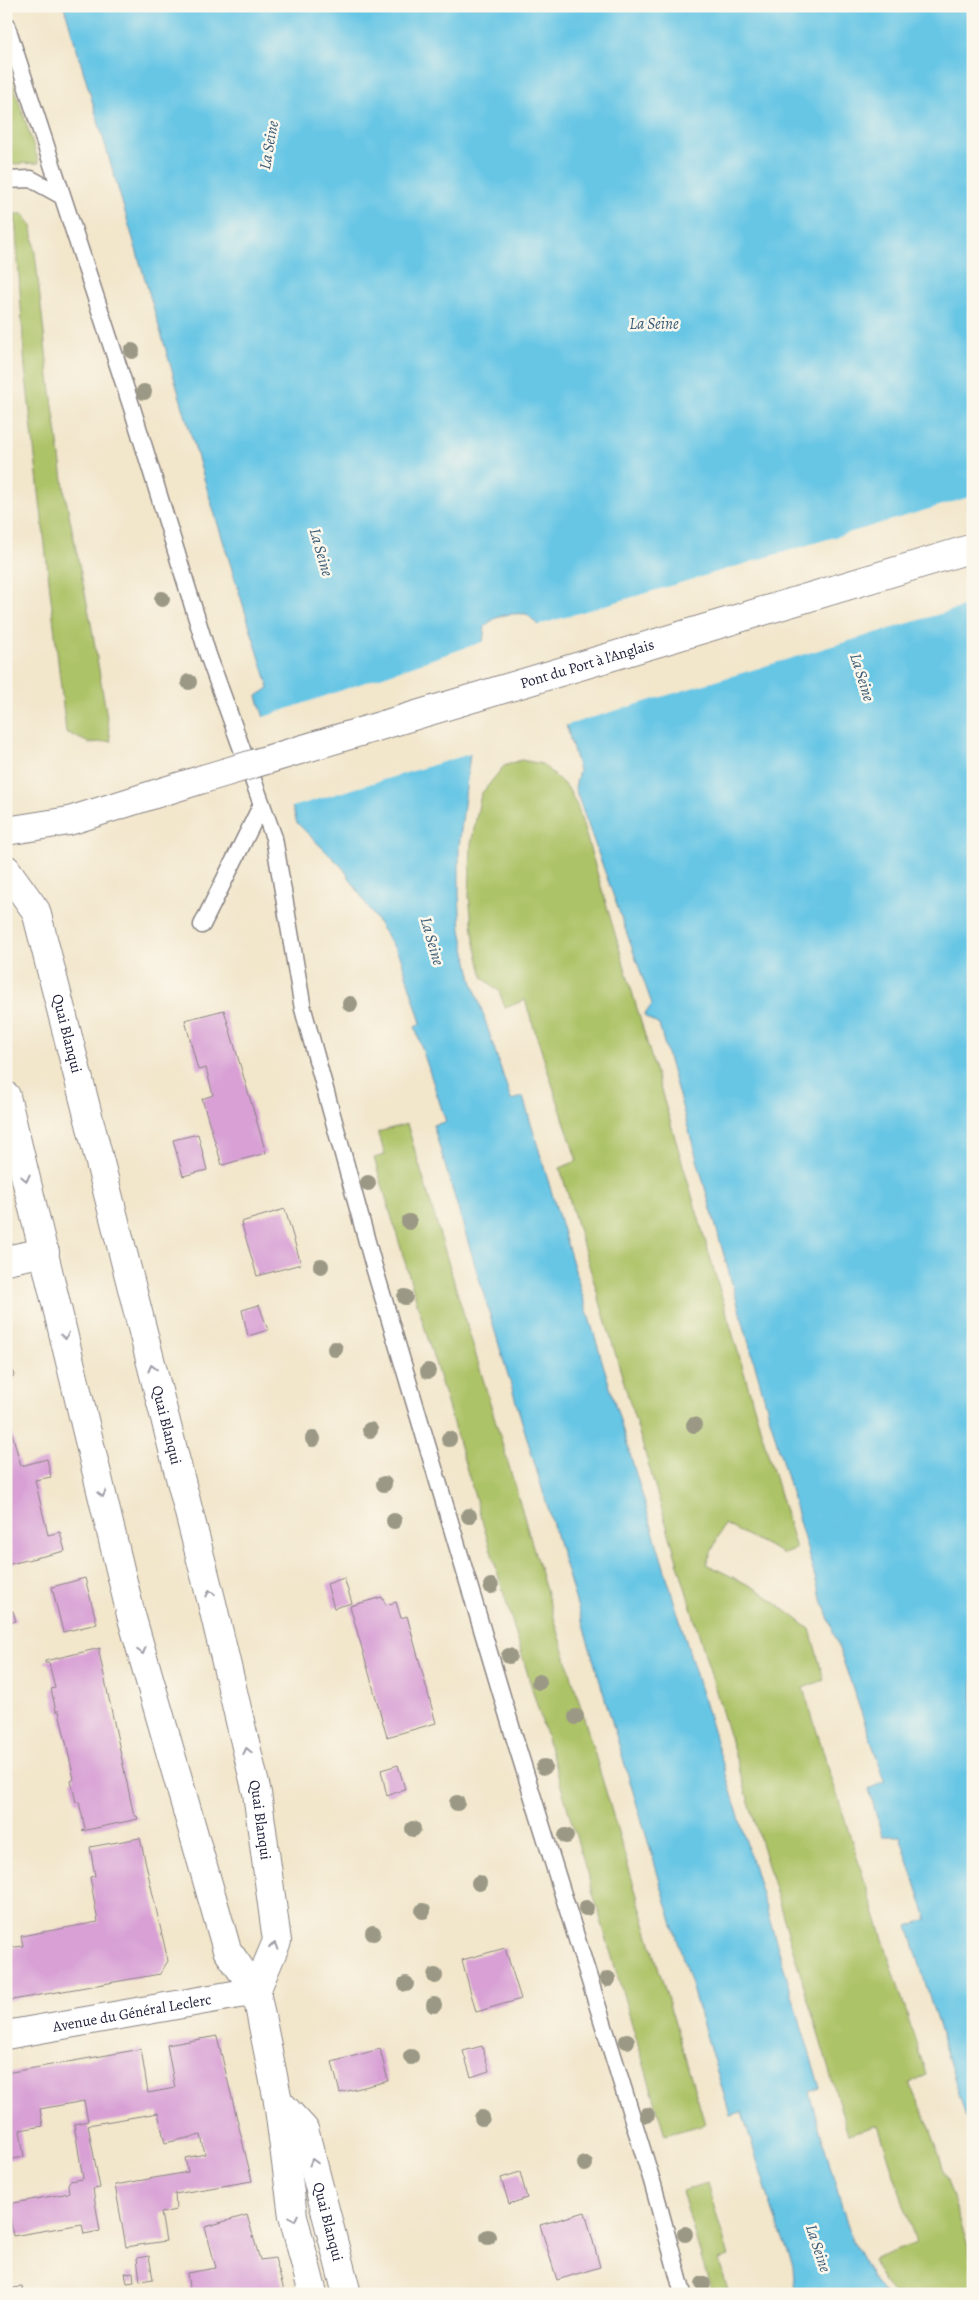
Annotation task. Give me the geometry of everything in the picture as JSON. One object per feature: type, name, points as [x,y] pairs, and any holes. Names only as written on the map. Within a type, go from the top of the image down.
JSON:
[{"type":"main road","name":"Pont du Port à l'Anglais","points":[[6,831],[69,821],[203,778],[973,548]]},
{"type":"main road","name":"Quai Blanqui","points":[[6,869],[36,911],[210,1594],[257,1793],[277,1941],[256,1991]]},
{"type":"main road","name":"Quai Blanqui","points":[[6,1096],[142,1653],[227,1950],[256,1991],[278,2101],[293,2216],[313,2294]]},
{"type":"main road","points":[[6,1260],[45,1252]]},
{"type":"main road","name":"Avenue du Général Leclerc","points":[[6,2035],[256,1991]]},
{"type":"main road","name":"Quai Blanqui","points":[[278,2101],[304,2129],[347,2294]]},
{"type":"lane","points":[[6,24],[208,655],[274,838],[303,1009],[374,1267],[519,1753],[652,2182],[683,2294]]},
{"type":"lane","points":[[6,180],[31,179],[62,196]]},
{"type":"lane","points":[[202,925],[262,804]]},
{"type":"green space","points":[[10,74],[39,163],[11,164]]},
{"type":"green space","points":[[15,214],[23,214],[32,226],[48,369],[65,494],[91,623],[111,741],[89,743],[66,732],[25,368]]},
{"type":"green space","points":[[521,760],[542,764],[568,788],[578,808],[796,1549],[784,1554],[724,1524],[706,1564],[757,1589],[810,1629],[824,1680],[803,1688],[926,2074],[910,2083],[931,2130],[973,2261],[973,2294],[893,2294],[885,2285],[872,2260],[916,2243],[878,2125],[848,2134],[560,1168],[577,1161],[525,1000],[505,1008],[499,991],[483,978],[474,939],[469,897],[471,844],[481,794],[504,766]]},
{"type":"green space","points":[[407,1124],[705,2124],[665,2135],[374,1158],[385,1155],[378,1132]]},
{"type":"green space","points":[[707,2183],[729,2257],[719,2260],[729,2294],[712,2294],[682,2191]]},
{"type":"water","name":"La Seine","points":[[64,6],[973,6],[973,2140],[908,1926],[927,1919],[900,1836],[882,1836],[869,1789],[885,1781],[818,1588],[659,1025],[644,1016],[652,1004],[575,788],[579,770],[537,624],[527,614],[504,615],[485,626],[459,847],[461,930],[472,980],[511,1100],[523,1097],[820,2088],[809,2092],[851,2238],[872,2277],[884,2294],[795,2294],[793,2266],[773,2212],[742,2112],[730,2115],[433,1125],[446,1122],[415,1027],[421,1023],[401,958],[343,868],[297,823],[257,696],[269,688],[211,502]]},
{"type":"pier","points":[[973,496],[973,604],[564,726],[535,626]]},
{"type":"pier","points":[[485,641],[473,753],[289,808],[261,718]]},
{"type":"building","points":[[224,1010],[266,1153],[222,1165],[202,1099],[213,1095],[206,1068],[198,1070],[185,1020]]},
{"type":"building","points":[[198,1134],[207,1170],[183,1176],[173,1140]]},
{"type":"building","points":[[285,1209],[301,1264],[257,1276],[241,1222]]},
{"type":"building","points":[[259,1305],[268,1330],[248,1336],[242,1310]]},
{"type":"building","points":[[6,1347],[14,1376],[6,1378]]},
{"type":"building","points":[[6,1411],[21,1466],[47,1459],[51,1477],[35,1480],[48,1535],[60,1532],[65,1551],[6,1565]]},
{"type":"building","points":[[85,1578],[97,1624],[63,1632],[52,1587]]},
{"type":"building","points":[[344,1578],[352,1603],[334,1608],[327,1584]]},
{"type":"building","points":[[382,1597],[386,1605],[396,1602],[401,1618],[407,1616],[436,1723],[387,1737],[350,1606]]},
{"type":"building","points":[[13,1611],[16,1621],[6,1623],[6,1613]]},
{"type":"building","points":[[100,1648],[99,1652],[134,1816],[137,1816],[138,1819],[82,1831],[85,1828],[79,1802],[76,1802],[71,1781],[74,1779],[59,1711],[56,1711],[51,1689],[55,1688],[49,1663],[45,1663],[45,1661]]},
{"type":"building","points":[[398,1765],[405,1789],[387,1796],[381,1770]]},
{"type":"building","points":[[140,1838],[168,1961],[160,1974],[6,2001],[6,1943],[8,1948],[23,1946],[21,1936],[98,1922],[90,1877],[95,1876],[90,1847]]},
{"type":"building","points":[[505,1948],[521,1999],[476,2012],[462,1960]]},
{"type":"building","points":[[217,2036],[252,2181],[175,2194],[176,2210],[161,2213],[166,2241],[126,2247],[115,2185],[188,2172],[185,2158],[205,2154],[201,2135],[165,2143],[158,2113],[88,2125],[100,2188],[93,2189],[100,2231],[84,2234],[82,2224],[13,2236],[8,2204],[69,2193],[68,2184],[70,2181],[83,2179],[74,2124],[88,2121],[84,2101],[40,2109],[43,2126],[20,2130],[24,2157],[6,2160],[6,2073],[141,2049],[148,2093],[175,2088],[167,2045]]},
{"type":"building","points":[[482,2046],[489,2071],[471,2077],[463,2051]]},
{"type":"building","points":[[380,2049],[388,2081],[340,2093],[332,2062]]},
{"type":"building","points":[[520,2172],[527,2198],[509,2204],[501,2178]]},
{"type":"building","points":[[585,2212],[600,2267],[557,2280],[540,2225]]},
{"type":"building","points":[[247,2215],[260,2260],[275,2258],[285,2294],[190,2294],[187,2273],[216,2268],[205,2227]]},
{"type":"building","points":[[149,2256],[153,2279],[140,2281],[137,2258]]},
{"type":"building","points":[[133,2272],[134,2282],[127,2283],[125,2273]]},
{"type":"building","points":[[22,2287],[24,2294],[6,2294],[6,2289]]}]
